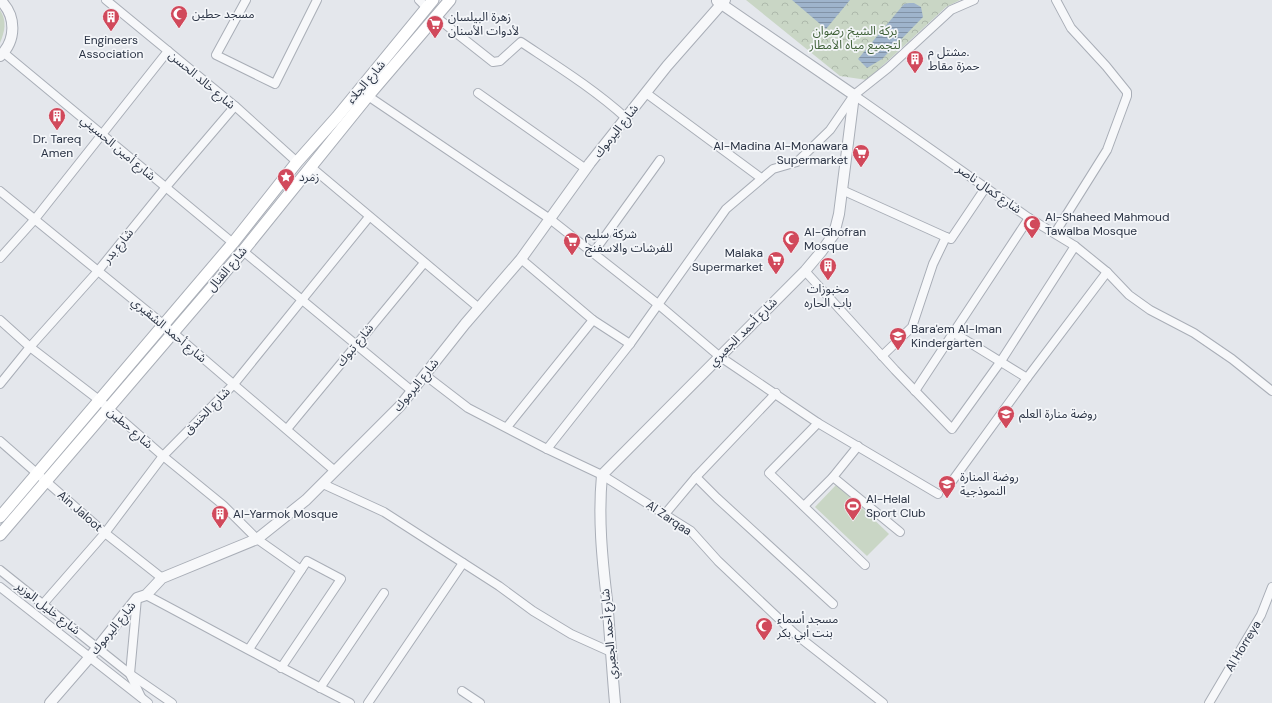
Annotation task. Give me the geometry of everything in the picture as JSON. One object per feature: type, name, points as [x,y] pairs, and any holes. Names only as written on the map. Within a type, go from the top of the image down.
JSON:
[{"type":"main road","name":"شارع القنال","points":[[0,535],[243,251],[368,96],[450,0]]},
{"type":"main road","name":"شارع الجلاء","points":[[297,162],[337,117],[426,3]]},
{"type":"main road","name":"شارع القنال","points":[[0,517],[233,243],[297,162]]},
{"type":"street","points":[[0,0],[10,12],[13,25],[12,37],[2,55]]},
{"type":"street","name":"شارع خالد الحسن","points":[[106,0],[235,106],[297,162]]},
{"type":"street","points":[[246,0],[216,55],[274,84],[317,0]]},
{"type":"street","points":[[547,449],[630,344],[726,209],[773,168],[797,162],[830,130],[854,96],[888,68],[951,10],[974,0]]},
{"type":"street","points":[[1055,233],[1107,150],[1127,96],[1127,92],[1106,66],[1071,28],[1056,0]]},
{"type":"street","name":"شارع كمال ناصر","points":[[721,1],[1029,218],[1075,246],[1107,272],[1129,294],[1150,310],[1194,333],[1232,359],[1272,391]]},
{"type":"street","name":"شارع اليرموك","points":[[50,703],[141,597],[162,578],[257,538],[306,500],[400,406],[479,308],[521,259],[586,169],[721,1]]},
{"type":"street","points":[[436,17],[493,62],[500,61],[521,42],[573,76],[611,104],[626,118]]},
{"type":"street","points":[[0,258],[35,220],[168,51]]},
{"type":"street","name":"شارع أمين الحسيني","points":[[2,55],[102,134],[233,243]]},
{"type":"street","points":[[478,93],[586,169]]},
{"type":"street","points":[[646,93],[761,178]]},
{"type":"street","points":[[368,96],[550,219],[659,305],[719,356],[776,392],[818,423],[938,494]]},
{"type":"street","name":"شارع أحمد الجعبري","points":[[615,703],[602,565],[600,497],[602,475],[805,271],[834,234],[840,214],[854,96]]},
{"type":"street","name":"شارع بدر","points":[[0,384],[30,347],[98,271],[166,187],[235,106]]},
{"type":"street","points":[[593,253],[660,160]]},
{"type":"street","points":[[311,167],[479,308]]},
{"type":"street","points":[[842,190],[952,239],[986,187]]},
{"type":"street","name":"شارع أحمد الشقيري","points":[[0,191],[163,324],[288,429],[335,472]]},
{"type":"street","name":"شارع الخندق","points":[[43,604],[105,533],[163,456],[234,384],[369,217]]},
{"type":"street","points":[[914,391],[954,333],[965,313],[986,284],[1029,218]]},
{"type":"street","points":[[882,356],[912,327],[925,292],[933,264],[946,237]]},
{"type":"street","points":[[805,271],[914,391],[952,429],[1001,361],[1075,246]]},
{"type":"street","points":[[243,251],[412,391]]},
{"type":"street","points":[[521,259],[593,320],[630,344]]},
{"type":"street","name":"شارع تبوك","points":[[288,429],[356,344],[424,263]]},
{"type":"street","points":[[950,484],[1027,378],[1107,272]]},
{"type":"street","name":"شارع حطين","points":[[0,320],[30,347],[99,400],[163,456],[223,505],[257,538],[301,570]]},
{"type":"street","points":[[507,427],[593,320]]},
{"type":"street","points":[[954,333],[1027,378]]},
{"type":"street","name":"Al Zarqaa","points":[[424,375],[468,408],[547,449],[602,475],[691,531],[718,560],[794,633],[883,703]]},
{"type":"street","points":[[665,514],[696,477],[776,392]]},
{"type":"street","points":[[818,423],[769,473],[865,565]]},
{"type":"street","name":"Ain Jaloot","points":[[0,441],[105,533],[162,578]]},
{"type":"street","points":[[804,506],[833,477],[858,446]]},
{"type":"street","points":[[696,477],[833,604]]},
{"type":"street","points":[[833,477],[900,532]]},
{"type":"street","points":[[323,484],[384,512],[558,626],[611,652]]},
{"type":"street","points":[[249,649],[307,561],[341,579],[281,668]]},
{"type":"street","points":[[368,703],[463,563]]},
{"type":"street","name":"شارع خليل الوزير","points":[[0,570],[130,674],[172,703]]},
{"type":"street","name":"Al Horreya","points":[[1209,703],[1261,615],[1272,586]]},
{"type":"street","name":"شارع خليل الوزير","points":[[0,587],[144,701]]},
{"type":"street","points":[[320,688],[384,593]]},
{"type":"street","points":[[144,701],[130,674],[141,597],[249,649],[281,668],[350,703]]},
{"type":"street","points":[[462,691],[480,703]]},
{"type":"green space","name":"بركة الشيخ رضوان لتجميع مياه الأمطار","points":[[746,0],[960,0],[946,7],[867,80],[840,76]]},
{"type":"green space","points":[[0,10],[4,18],[4,26],[0,43]]},
{"type":"green space","name":"Al-Helal Sport Club","points":[[837,484],[889,534],[867,556],[815,507]]},
{"type":"water","name":"بركة الشيخ رضوان لتجميع مياه الأمطار","points":[[792,0],[850,0],[826,29]]},
{"type":"water","points":[[914,3],[921,7],[923,17],[882,59],[867,68],[858,59],[904,4]]},
{"type":"place","name":"مسجد حطين","points":[[179,29]]},
{"type":"place","name":"Engineers Association","points":[[111,32]]},
{"type":"place","name":"زهرة البيلسان لأدوات الأسنان","points":[[435,39]]},
{"type":"place","name":"مشتل م. حمزة مقاط","points":[[915,74]]},
{"type":"place","name":"Dr. Tareq Amen","points":[[57,131]]},
{"type":"place","name":"Al-Madina Al-Monawara Supermarket","points":[[861,168]]},
{"type":"place","name":"زمرد","points":[[286,192]]},
{"type":"place","name":"Al-Shaheed Mahmoud Tawalba Mosque","points":[[1032,239]]},
{"type":"place","name":"Al-Ghofran Mosque","points":[[791,254]]},
{"type":"place","name":"شركة سليم للفرشات والاسفنج","points":[[572,256]]},
{"type":"place","name":"Malaka Supermarket","points":[[776,275]]},
{"type":"place","name":"مخبوزات باب الحاره","points":[[828,281]]},
{"type":"place","name":"Bara'em Al-Iman Kindergarten","points":[[898,351]]},
{"type":"place","name":"روضة منارة العلم","points":[[1006,429]]},
{"type":"place","name":"روضة المنارة النموذجية","points":[[947,499]]},
{"type":"place","name":"Al-Helal Sport Club","points":[[853,521]]},
{"type":"place","name":"Al-Yarmok Mosque","points":[[220,529]]},
{"type":"place","name":"مسجد أسماء بنت أبي بكر","points":[[764,641]]}]
